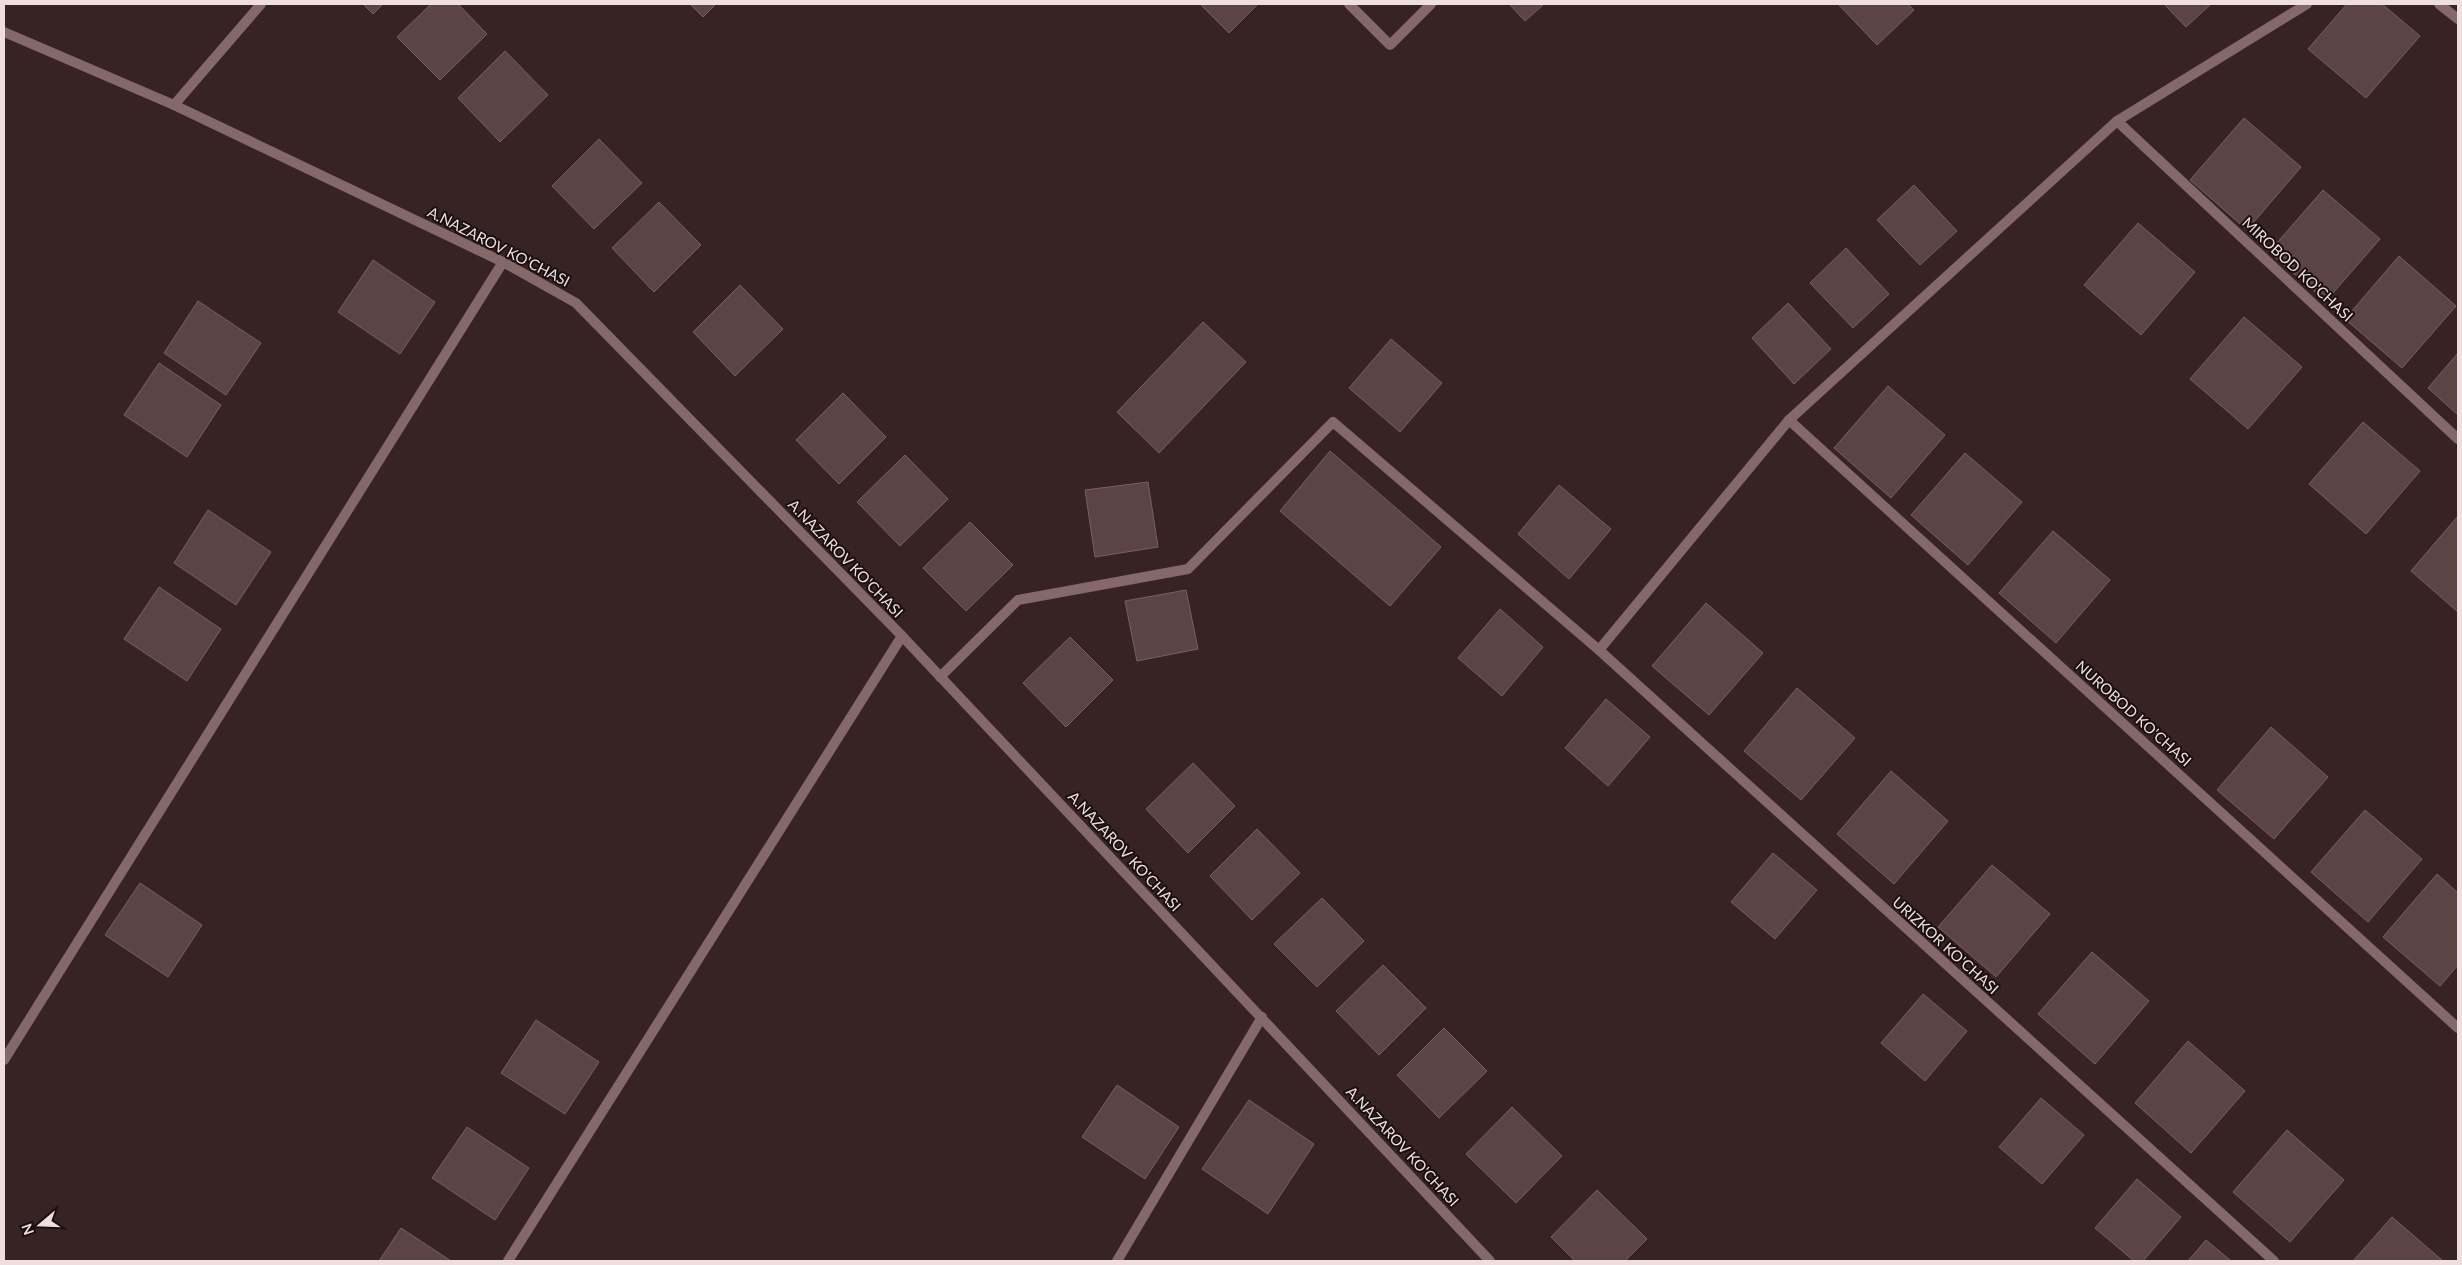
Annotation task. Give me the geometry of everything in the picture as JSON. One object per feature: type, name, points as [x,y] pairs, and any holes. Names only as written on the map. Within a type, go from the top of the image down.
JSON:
[{"type":"street","points":[[174,105],[261,4]]},
{"type":"street","points":[[1348,4],[1390,45],[1431,4]]},
{"type":"street","points":[[1599,650],[1789,420],[2117,121],[2307,4]]},
{"type":"street","points":[[2439,4],[2458,20]]},
{"type":"street","name":"A.NAZAROV KO'CHASI","points":[[4,32],[174,105],[504,262],[576,303],[902,636],[1490,1261]]},
{"type":"street","name":"MIROBOD KO'CHASI","points":[[2117,121],[2458,439]]},
{"type":"street","points":[[4,1060],[504,262]]},
{"type":"street","name":"NUROBOD KO'CHASI","points":[[1789,420],[2458,1028]]},
{"type":"street","name":"URIZKOR KO'CHASI","points":[[940,677],[1018,600],[1188,569],[1333,422],[1599,650],[2274,1261]]},
{"type":"street","points":[[508,1261],[902,636]]},
{"type":"street","points":[[1117,1261],[1262,1017]]},
{"type":"building","points":[[363,4],[383,4],[373,14]]},
{"type":"building","points":[[431,4],[458,4],[487,34],[440,80],[397,37]]},
{"type":"building","points":[[690,4],[716,4],[703,17]]},
{"type":"building","points":[[1200,4],[1258,4],[1229,33]]},
{"type":"building","points":[[1509,4],[1544,4],[1525,21]]},
{"type":"building","points":[[1838,4],[1908,4],[1914,10],[1877,45]]},
{"type":"building","points":[[2164,4],[2211,4],[2186,27]]},
{"type":"building","points":[[2347,4],[2382,4],[2420,36],[2366,98],[2308,49]]},
{"type":"building","points":[[505,51],[548,95],[500,142],[458,98]]},
{"type":"building","points":[[2244,118],[2301,167],[2247,230],[2190,180]]},
{"type":"building","points":[[599,139],[642,183],[594,229],[552,186]]},
{"type":"building","points":[[1914,185],[1957,231],[1920,265],[1877,220]]},
{"type":"building","points":[[2323,190],[2380,239],[2326,301],[2269,252]]},
{"type":"building","points":[[659,202],[701,245],[654,292],[612,248]]},
{"type":"building","points":[[2138,223],[2195,272],[2141,335],[2084,285]]},
{"type":"building","points":[[1846,248],[1889,294],[1853,328],[1810,283]]},
{"type":"building","points":[[2399,256],[2456,306],[2402,368],[2345,319]]},
{"type":"building","points":[[373,260],[435,302],[400,354],[338,312]]},
{"type":"building","points":[[740,285],[783,329],[735,376],[693,332]]},
{"type":"building","points":[[198,301],[261,343],[226,395],[164,353]]},
{"type":"building","points":[[1788,303],[1831,349],[1794,384],[1752,338]]},
{"type":"building","points":[[2244,317],[2302,367],[2248,429],[2190,379]]},
{"type":"building","points":[[1203,322],[1246,362],[1159,453],[1117,412]]},
{"type":"building","points":[[1391,339],[1442,383],[1400,432],[1349,388]]},
{"type":"building","points":[[2458,353],[2458,415],[2428,388]]},
{"type":"building","points":[[159,363],[221,405],[187,457],[124,415]]},
{"type":"building","points":[[1888,386],[1945,435],[1891,498],[1834,448]]},
{"type":"building","points":[[843,393],[886,437],[839,484],[796,440]]},
{"type":"building","points":[[2363,422],[2420,471],[2366,534],[2309,484]]},
{"type":"building","points":[[1330,451],[1441,547],[1390,606],[1280,511]]},
{"type":"building","points":[[1965,453],[2022,502],[1968,565],[1911,515]]},
{"type":"building","points":[[905,455],[948,499],[900,546],[857,502]]},
{"type":"building","points":[[1148,482],[1158,547],[1095,557],[1085,490]]},
{"type":"building","points":[[1559,485],[1611,529],[1569,579],[1518,534]]},
{"type":"building","points":[[208,510],[271,552],[236,605],[174,563]]},
{"type":"building","points":[[2458,516],[2458,612],[2411,571]]},
{"type":"building","points":[[970,522],[1013,565],[966,611],[923,568]]},
{"type":"building","points":[[2053,531],[2110,580],[2056,643],[1999,593]]},
{"type":"building","points":[[159,587],[221,629],[187,681],[124,639]]},
{"type":"building","points":[[1186,590],[1198,649],[1137,661],[1125,601]]},
{"type":"building","points":[[1706,603],[1763,653],[1709,715],[1652,666]]},
{"type":"building","points":[[1500,609],[1543,647],[1502,696],[1458,658]]},
{"type":"building","points":[[1070,637],[1113,680],[1066,727],[1023,683]]},
{"type":"building","points":[[1797,688],[1855,738],[1801,800],[1744,751]]},
{"type":"building","points":[[1606,699],[1650,737],[1608,786],[1565,748]]},
{"type":"building","points":[[2271,727],[2328,777],[2274,839],[2217,790]]},
{"type":"building","points":[[1193,763],[1235,806],[1188,853],[1146,809]]},
{"type":"building","points":[[1891,771],[1948,821],[1894,884],[1837,834]]},
{"type":"building","points":[[2365,810],[2422,859],[2368,922],[2311,872]]},
{"type":"building","points":[[1257,829],[1300,873],[1252,920],[1210,876]]},
{"type":"building","points":[[1773,853],[1817,890],[1775,939],[1731,902]]},
{"type":"building","points":[[1992,865],[2050,914],[1996,977],[1938,927]]},
{"type":"building","points":[[2437,874],[2458,893],[2458,965],[2440,986],[2383,937]]},
{"type":"building","points":[[140,883],[202,925],[168,977],[105,935]]},
{"type":"building","points":[[1322,898],[1364,941],[1317,987],[1274,944]]},
{"type":"building","points":[[2092,952],[2149,1001],[2095,1064],[2038,1014]]},
{"type":"building","points":[[1383,965],[1426,1008],[1379,1055],[1336,1011]]},
{"type":"building","points":[[1923,994],[1967,1031],[1925,1081],[1881,1043]]},
{"type":"building","points":[[536,1020],[599,1062],[565,1114],[501,1073]]},
{"type":"building","points":[[1444,1028],[1487,1071],[1439,1118],[1397,1075]]},
{"type":"building","points":[[2188,1041],[2245,1091],[2191,1153],[2135,1103]]},
{"type":"building","points":[[1117,1085],[1179,1127],[1145,1179],[1082,1137]]},
{"type":"building","points":[[2041,1098],[2084,1135],[2042,1184],[1999,1147]]},
{"type":"building","points":[[1249,1100],[1314,1144],[1268,1214],[1202,1169]]},
{"type":"building","points":[[1512,1107],[1562,1156],[1516,1203],[1466,1154]]},
{"type":"building","points":[[467,1127],[529,1168],[495,1220],[432,1178]]},
{"type":"building","points":[[2287,1130],[2344,1180],[2290,1242],[2233,1192]]},
{"type":"building","points":[[2137,1179],[2181,1217],[2143,1261],[2134,1261],[2095,1228]]},
{"type":"building","points":[[1597,1190],[1647,1239],[1625,1261],[1575,1261],[1551,1237]]},
{"type":"building","points":[[2392,1217],[2443,1261],[2353,1261]]},
{"type":"building","points":[[401,1228],[451,1261],[379,1261]]},
{"type":"building","points":[[2206,1240],[2231,1261],[2188,1261]]}]
